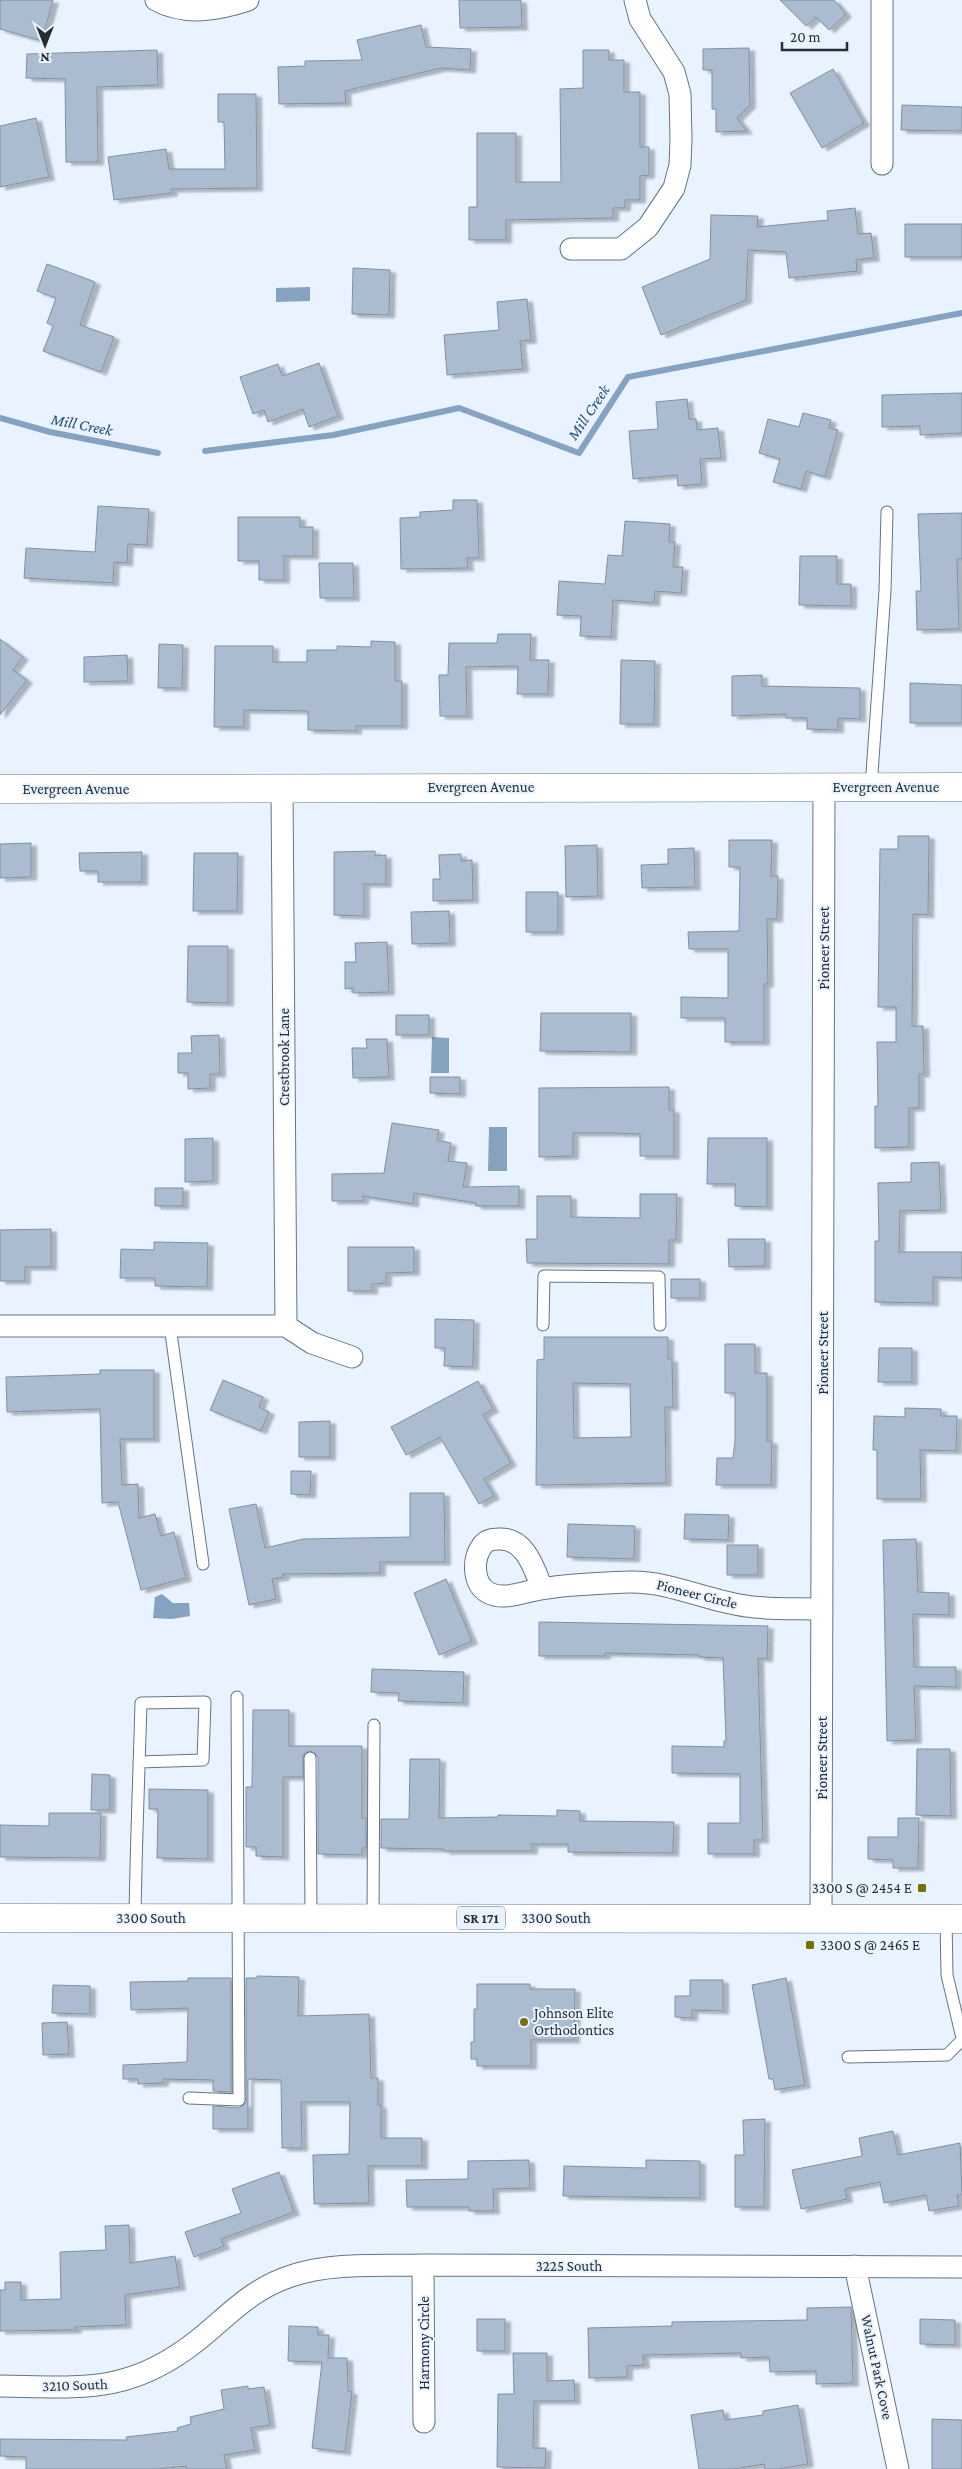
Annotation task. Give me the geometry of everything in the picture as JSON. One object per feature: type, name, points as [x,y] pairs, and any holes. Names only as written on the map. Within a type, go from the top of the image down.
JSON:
[{"type":"street","points":[[156,0],[176,8],[201,10],[227,7],[248,0]]},
{"type":"street","points":[[570,249],[621,249],[648,226],[674,188],[680,165],[682,139],[680,94],[674,72],[640,18],[636,0]]},
{"type":"street","points":[[882,0],[882,164]]},
{"type":"street","name":"Pioneer Street","points":[[821,1919],[824,787]]},
{"type":"street","name":"Evergreen Avenue","points":[[0,789],[962,787]]},
{"type":"street","name":"Crestbrook Lane","points":[[282,788],[286,1326]]},
{"type":"street","points":[[0,1326],[286,1326],[312,1343],[352,1357]]},
{"type":"street","name":"Pioneer Circle","points":[[542,1588],[632,1582],[656,1583],[747,1606],[822,1609]]},
{"type":"street","name":"3300 South","points":[[0,1918],[954,1919]]},
{"type":"street","name":"3225 South","points":[[199,2340],[232,2309],[254,2293],[291,2275],[335,2268],[423,2265],[962,2266]]},
{"type":"street","name":"Harmony Circle","points":[[423,2265],[424,2422]]},
{"type":"street","name":"Walnut Park Cove","points":[[856,2266],[898,2469]]},
{"type":"street","name":"3210 South","points":[[0,2386],[87,2387],[121,2382],[156,2367],[199,2340]]},
{"type":"lane","points":[[871,787],[885,591],[887,512]]},
{"type":"lane","points":[[543,1325],[544,1276],[659,1277],[660,1326]]},
{"type":"lane","points":[[170,1326],[203,1564]]},
{"type":"lane","points":[[189,2098],[239,2100],[237,1697]]},
{"type":"lane","points":[[135,1918],[139,1762],[141,1703],[205,1702],[203,1760],[139,1762]]},
{"type":"lane","points":[[373,1918],[374,1725]]},
{"type":"lane","points":[[310,1758],[311,1918]]},
{"type":"lane","points":[[848,2057],[948,2055],[962,2039],[947,1975],[954,1919]]},
{"type":"water","points":[[310,287],[310,301],[276,302],[276,288]]},
{"type":"water","points":[[432,1037],[449,1038],[449,1073],[431,1073]]},
{"type":"water","points":[[489,1127],[507,1127],[507,1171],[488,1171]]},
{"type":"water","points":[[162,1594],[173,1603],[189,1603],[190,1616],[172,1619],[153,1618],[155,1597]]},
{"type":"building","points":[[0,0],[53,0],[42,41],[0,29]]},
{"type":"building","points":[[459,0],[521,0],[522,27],[460,28]]},
{"type":"building","points":[[780,0],[834,0],[846,14],[829,30],[816,17],[806,26]]},
{"type":"building","points":[[421,25],[426,47],[471,49],[470,70],[441,68],[345,91],[346,103],[279,104],[278,67],[305,66],[305,61],[362,60],[357,40]]},
{"type":"building","points":[[749,48],[750,105],[737,118],[747,131],[716,132],[716,109],[712,109],[712,70],[703,70],[703,49]]},
{"type":"building","points":[[157,50],[158,85],[97,87],[98,162],[66,162],[65,79],[26,78],[27,54]]},
{"type":"building","points":[[583,50],[609,50],[609,60],[624,60],[624,92],[640,92],[640,147],[649,147],[649,175],[640,176],[640,200],[625,200],[625,208],[613,208],[613,218],[506,220],[506,240],[469,240],[469,207],[477,207],[477,133],[516,133],[516,182],[561,182],[560,89],[583,88]]},
{"type":"building","points":[[833,69],[864,123],[822,148],[790,93]]},
{"type":"building","points":[[218,94],[256,94],[257,188],[171,189],[172,193],[114,200],[108,157],[166,149],[169,169],[225,169],[224,122],[218,122]]},
{"type":"building","points":[[902,105],[962,107],[962,131],[901,130]]},
{"type":"building","points":[[36,118],[49,177],[0,187],[0,126]]},
{"type":"building","points":[[855,208],[858,234],[871,233],[874,258],[856,260],[857,271],[789,278],[786,252],[748,250],[746,300],[661,335],[642,287],[710,259],[711,215],[758,216],[757,227],[828,220],[827,211]]},
{"type":"building","points":[[905,224],[962,224],[962,257],[905,257]]},
{"type":"building","points":[[47,264],[95,282],[80,325],[114,337],[101,372],[43,351],[53,326],[47,323],[56,298],[37,291]]},
{"type":"building","points":[[353,268],[390,270],[389,315],[352,314]]},
{"type":"building","points":[[527,299],[531,340],[520,341],[523,369],[447,375],[444,335],[499,330],[497,302]]},
{"type":"building","points":[[319,363],[338,416],[309,427],[303,409],[268,422],[264,410],[253,414],[240,377],[278,364],[282,376]]},
{"type":"building","points":[[962,393],[962,433],[920,435],[920,426],[882,427],[882,395]]},
{"type":"building","points":[[687,399],[689,419],[696,419],[697,430],[718,428],[721,458],[700,459],[702,484],[678,486],[677,475],[633,479],[629,431],[658,429],[656,402]]},
{"type":"building","points":[[803,413],[831,420],[829,428],[838,430],[825,477],[806,471],[801,489],[773,482],[780,459],[759,453],[768,419],[799,427]]},
{"type":"building","points":[[453,500],[477,500],[479,558],[467,558],[468,568],[401,569],[400,518],[420,517],[420,512],[453,510]]},
{"type":"building","points":[[98,506],[149,509],[147,545],[128,544],[127,563],[114,562],[113,583],[24,578],[26,548],[95,552]]},
{"type":"building","points":[[962,513],[962,559],[957,559],[959,629],[917,630],[916,591],[921,591],[918,514]]},
{"type":"building","points":[[238,517],[300,517],[300,527],[313,527],[313,556],[284,556],[284,580],[259,580],[259,561],[238,561]]},
{"type":"building","points":[[625,521],[670,524],[669,542],[675,542],[673,567],[683,567],[681,593],[655,591],[654,603],[613,600],[611,637],[580,636],[581,616],[557,615],[559,581],[605,584],[608,555],[622,556]]},
{"type":"building","points":[[800,556],[837,556],[837,584],[851,584],[851,606],[799,605]]},
{"type":"building","points":[[319,563],[353,563],[354,598],[320,598]]},
{"type":"building","points":[[498,634],[531,634],[530,660],[549,660],[548,694],[517,694],[518,666],[466,667],[467,716],[440,716],[439,675],[448,675],[449,643],[497,643]]},
{"type":"building","points":[[0,639],[23,657],[13,670],[27,680],[0,715]]},
{"type":"building","points":[[371,641],[395,642],[395,681],[402,681],[402,726],[356,726],[356,731],[308,730],[308,711],[244,710],[244,727],[214,727],[215,646],[273,646],[273,662],[307,662],[307,650],[337,650],[337,646],[371,647]]},
{"type":"building","points":[[159,644],[183,645],[182,688],[158,688]]},
{"type":"building","points":[[127,655],[128,681],[84,682],[84,657]]},
{"type":"building","points":[[621,660],[655,661],[654,724],[620,724]]},
{"type":"building","points":[[762,675],[762,686],[860,688],[860,719],[838,718],[838,730],[807,729],[807,718],[786,718],[786,714],[732,716],[732,676]]},
{"type":"building","points":[[910,683],[962,685],[962,723],[910,723]]},
{"type":"building","points":[[898,836],[929,836],[928,915],[913,914],[912,1026],[923,1026],[924,1074],[919,1074],[919,1108],[909,1108],[909,1147],[875,1148],[875,1106],[878,1106],[877,1042],[896,1042],[896,1007],[878,1007],[880,849],[898,849]]},
{"type":"building","points":[[729,840],[772,840],[771,876],[778,876],[777,919],[767,919],[768,984],[764,984],[764,1042],[725,1042],[725,1018],[681,1018],[681,997],[728,998],[728,949],[689,949],[688,932],[739,931],[740,867],[729,867]]},
{"type":"building","points":[[31,843],[31,877],[0,878],[0,844]]},
{"type":"building","points":[[597,845],[598,896],[566,897],[565,846]]},
{"type":"building","points":[[694,848],[695,887],[642,888],[641,865],[668,864],[668,849]]},
{"type":"building","points":[[375,851],[375,856],[386,855],[386,884],[364,884],[364,916],[334,915],[334,852]]},
{"type":"building","points":[[142,852],[142,882],[98,882],[98,871],[80,871],[79,853]]},
{"type":"building","points":[[194,853],[238,853],[237,911],[193,911]]},
{"type":"building","points":[[461,854],[461,861],[472,860],[473,900],[433,901],[433,879],[440,879],[439,855]]},
{"type":"building","points":[[526,892],[558,892],[558,932],[526,932]]},
{"type":"building","points":[[449,911],[450,943],[412,944],[411,912]]},
{"type":"building","points":[[387,942],[389,992],[353,993],[353,988],[345,989],[345,962],[356,962],[355,943]]},
{"type":"building","points":[[188,946],[228,946],[228,1003],[187,1002]]},
{"type":"building","points":[[541,1013],[631,1013],[631,1052],[540,1051]]},
{"type":"building","points":[[396,1015],[429,1015],[429,1035],[396,1035]]},
{"type":"building","points":[[219,1035],[220,1074],[210,1074],[210,1088],[188,1089],[188,1073],[178,1073],[178,1053],[192,1053],[191,1036]]},
{"type":"building","points":[[366,1039],[387,1039],[389,1077],[353,1078],[352,1048],[367,1048]]},
{"type":"building","points":[[430,1077],[460,1077],[460,1094],[430,1093]]},
{"type":"building","points":[[669,1087],[669,1110],[674,1110],[674,1156],[640,1156],[640,1134],[573,1133],[573,1156],[539,1157],[539,1088]]},
{"type":"building","points":[[392,1123],[439,1130],[437,1140],[451,1143],[448,1161],[467,1163],[463,1187],[519,1186],[519,1206],[476,1206],[476,1203],[414,1193],[413,1204],[363,1196],[363,1201],[332,1201],[332,1174],[384,1173]]},
{"type":"building","points":[[213,1138],[213,1181],[185,1182],[185,1139]]},
{"type":"building","points":[[708,1138],[767,1138],[767,1207],[735,1206],[735,1184],[707,1184]]},
{"type":"building","points":[[939,1162],[941,1210],[900,1211],[899,1252],[962,1252],[962,1278],[933,1277],[933,1303],[875,1302],[875,1241],[879,1241],[878,1183],[911,1182],[911,1163]]},
{"type":"building","points":[[155,1188],[183,1188],[183,1206],[155,1206]]},
{"type":"building","points":[[640,1194],[677,1194],[676,1240],[669,1240],[669,1264],[527,1263],[526,1239],[537,1239],[537,1196],[571,1196],[571,1217],[640,1218]]},
{"type":"building","points":[[51,1229],[51,1267],[25,1267],[25,1281],[0,1281],[0,1230]]},
{"type":"building","points":[[728,1239],[765,1239],[765,1266],[729,1267]]},
{"type":"building","points":[[154,1242],[208,1243],[207,1287],[155,1286],[155,1278],[120,1278],[121,1249],[154,1250]]},
{"type":"building","points":[[348,1247],[414,1247],[414,1272],[386,1273],[386,1283],[372,1284],[372,1291],[348,1291]]},
{"type":"building","points":[[671,1279],[700,1279],[700,1298],[671,1298]]},
{"type":"building","points":[[435,1319],[474,1320],[473,1367],[444,1366],[445,1348],[435,1348]]},
{"type":"building","points":[[544,1337],[668,1337],[668,1359],[672,1359],[673,1407],[665,1407],[666,1483],[536,1485],[537,1360],[544,1359]],"holes":[[[573,1383],[630,1384],[631,1437],[574,1438]]]},
{"type":"building","points":[[725,1344],[755,1344],[755,1373],[767,1373],[767,1441],[772,1441],[771,1485],[716,1485],[717,1458],[733,1458],[735,1441],[735,1393],[725,1393]]},
{"type":"building","points":[[879,1348],[912,1348],[912,1382],[878,1382]]},
{"type":"building","points":[[100,1370],[154,1370],[154,1439],[120,1439],[122,1485],[138,1484],[139,1518],[155,1514],[161,1536],[174,1532],[186,1578],[141,1590],[118,1502],[102,1503],[100,1409],[7,1412],[6,1377],[100,1374]]},
{"type":"building","points":[[223,1380],[263,1397],[259,1407],[269,1412],[261,1431],[210,1410]]},
{"type":"building","points":[[478,1381],[493,1409],[483,1415],[511,1463],[484,1479],[494,1496],[479,1504],[440,1437],[406,1455],[391,1427]]},
{"type":"building","points":[[905,1408],[941,1409],[941,1416],[957,1416],[956,1451],[920,1450],[921,1499],[877,1499],[877,1450],[873,1450],[874,1416],[905,1417]]},
{"type":"building","points":[[330,1421],[330,1457],[299,1457],[299,1422]]},
{"type":"building","points":[[291,1471],[311,1471],[310,1495],[291,1494]]},
{"type":"building","points":[[410,1493],[444,1493],[445,1562],[380,1562],[380,1573],[283,1574],[284,1577],[272,1579],[276,1599],[249,1605],[229,1509],[256,1504],[265,1548],[303,1539],[410,1537]]},
{"type":"building","points":[[685,1514],[729,1515],[728,1540],[684,1539]]},
{"type":"building","points":[[568,1524],[635,1526],[634,1559],[567,1557]]},
{"type":"building","points":[[916,1539],[918,1592],[949,1593],[949,1615],[913,1614],[914,1667],[956,1667],[956,1687],[914,1686],[916,1740],[887,1741],[883,1540]]},
{"type":"building","points":[[727,1545],[758,1545],[758,1575],[727,1575]]},
{"type":"building","points":[[446,1579],[472,1641],[439,1655],[414,1593]]},
{"type":"building","points":[[539,1622],[768,1626],[767,1659],[758,1658],[763,1840],[754,1840],[754,1854],[708,1854],[708,1823],[740,1823],[740,1774],[672,1773],[672,1746],[724,1747],[724,1741],[726,1741],[723,1658],[699,1657],[699,1655],[605,1653],[605,1656],[539,1656]]},
{"type":"building","points":[[372,1669],[464,1672],[463,1703],[398,1701],[399,1693],[371,1692]]},
{"type":"building","points":[[253,1710],[289,1710],[289,1746],[362,1746],[362,1818],[366,1818],[366,1848],[362,1848],[362,1855],[318,1854],[318,1758],[316,1754],[310,1751],[303,1755],[303,1777],[283,1777],[283,1857],[256,1856],[256,1847],[246,1847],[246,1787],[252,1787]]},
{"type":"building","points":[[917,1749],[950,1749],[951,1816],[916,1815]]},
{"type":"building","points":[[410,1759],[440,1759],[439,1818],[498,1817],[498,1815],[557,1816],[557,1810],[580,1811],[580,1821],[674,1822],[673,1853],[568,1852],[568,1844],[532,1844],[532,1851],[444,1851],[444,1849],[381,1848],[381,1819],[409,1819]]},
{"type":"building","points":[[92,1774],[110,1775],[110,1810],[91,1810]]},
{"type":"building","points":[[149,1789],[208,1790],[208,1859],[157,1858],[158,1809],[149,1809]]},
{"type":"building","points":[[49,1813],[101,1813],[100,1858],[0,1857],[0,1825],[49,1826]]},
{"type":"building","points":[[898,1818],[919,1818],[918,1868],[893,1868],[893,1860],[868,1859],[868,1837],[898,1837]]},
{"type":"building","points":[[257,1976],[299,1977],[298,2016],[369,2014],[371,2078],[378,2078],[378,2105],[381,2105],[381,2138],[422,2138],[422,2166],[368,2166],[369,2203],[314,2204],[313,2155],[349,2154],[350,2102],[301,2102],[302,2148],[282,2148],[281,2080],[248,2079],[248,2129],[213,2129],[213,2106],[239,2108],[246,2103],[246,1978],[257,1978]]},
{"type":"building","points":[[188,1978],[231,1978],[231,2092],[213,2091],[213,2080],[163,2079],[163,2083],[138,2084],[138,2079],[123,2079],[123,2065],[187,2062],[188,2008],[131,2010],[130,1982],[188,1981]]},
{"type":"building","points":[[786,1978],[805,2085],[775,2090],[773,2079],[769,2079],[752,1985]]},
{"type":"building","points":[[690,1980],[723,1980],[723,2011],[692,2010],[692,2018],[675,2017],[675,1996],[690,1996]]},
{"type":"building","name":"Johnson Elite Orthodontics","points":[[477,1984],[530,1984],[530,1989],[575,1989],[574,2040],[531,2040],[531,2066],[477,2066],[477,2059],[471,2059],[471,2042],[474,2042],[474,2009],[477,2009]]},
{"type":"building","points":[[53,1985],[90,1986],[90,2014],[52,2013]]},
{"type":"building","points":[[67,2022],[69,2054],[43,2055],[42,2023]]},
{"type":"building","points":[[765,2119],[764,2207],[735,2207],[735,2155],[744,2155],[743,2120]]},
{"type":"building","points":[[893,2131],[898,2155],[960,2143],[962,2195],[957,2195],[959,2206],[929,2211],[926,2195],[884,2203],[880,2182],[845,2189],[847,2199],[801,2209],[792,2170],[862,2156],[859,2138]]},
{"type":"building","points":[[529,2160],[530,2188],[493,2189],[494,2211],[469,2211],[469,2207],[407,2207],[406,2180],[468,2179],[468,2161]]},
{"type":"building","points":[[646,2160],[700,2161],[700,2198],[563,2196],[564,2166],[646,2168]]},
{"type":"building","points":[[279,2172],[294,2212],[221,2239],[224,2246],[194,2257],[185,2232],[241,2213],[232,2189]]},
{"type":"building","points":[[129,2225],[130,2263],[175,2256],[180,2287],[125,2295],[126,2325],[75,2327],[76,2330],[0,2331],[0,2290],[5,2290],[5,2282],[21,2282],[21,2300],[61,2299],[60,2252],[106,2250],[105,2226]]},
{"type":"building","points":[[851,2307],[853,2383],[816,2384],[816,2371],[770,2372],[769,2357],[741,2358],[741,2353],[643,2355],[644,2365],[627,2366],[627,2377],[589,2378],[588,2328],[672,2326],[672,2322],[807,2320],[807,2308]]},
{"type":"building","points":[[477,2319],[505,2319],[505,2351],[477,2351]]},
{"type":"building","points":[[920,2319],[955,2320],[955,2345],[920,2344]]},
{"type":"building","points":[[289,2326],[318,2327],[318,2335],[329,2335],[328,2358],[347,2358],[348,2391],[352,2392],[345,2452],[312,2448],[322,2362],[288,2361]]},
{"type":"building","points":[[513,2353],[547,2353],[547,2381],[574,2380],[575,2401],[534,2401],[533,2448],[546,2448],[545,2468],[497,2467],[498,2394],[514,2394]]},
{"type":"building","points":[[248,2386],[248,2389],[264,2387],[270,2425],[251,2428],[255,2450],[224,2455],[227,2469],[187,2469],[186,2466],[158,2469],[26,2469],[26,2457],[0,2456],[0,2439],[127,2440],[126,2437],[178,2431],[177,2428],[191,2424],[190,2417],[224,2409],[221,2390]]},
{"type":"building","points":[[798,2405],[808,2464],[778,2469],[765,2469],[764,2464],[733,2469],[699,2469],[691,2415],[723,2410],[725,2420],[763,2415],[763,2411]]},
{"type":"building","points":[[932,2419],[962,2420],[962,2469],[932,2469]]},
{"type":"waterway","name":"Mill Creek","points":[[205,451],[333,435],[459,408],[579,453],[628,377],[962,313]]},
{"type":"waterway","name":"Mill Creek","points":[[0,418],[50,432],[158,453]]},
{"type":"place","name":"3300 S @ 2454 E","points":[[922,1888]]},
{"type":"place","name":"3300 S @ 2465 E","points":[[810,1945]]},
{"type":"place","name":"Johnson Elite Orthodontics","points":[[524,2022]]}]
